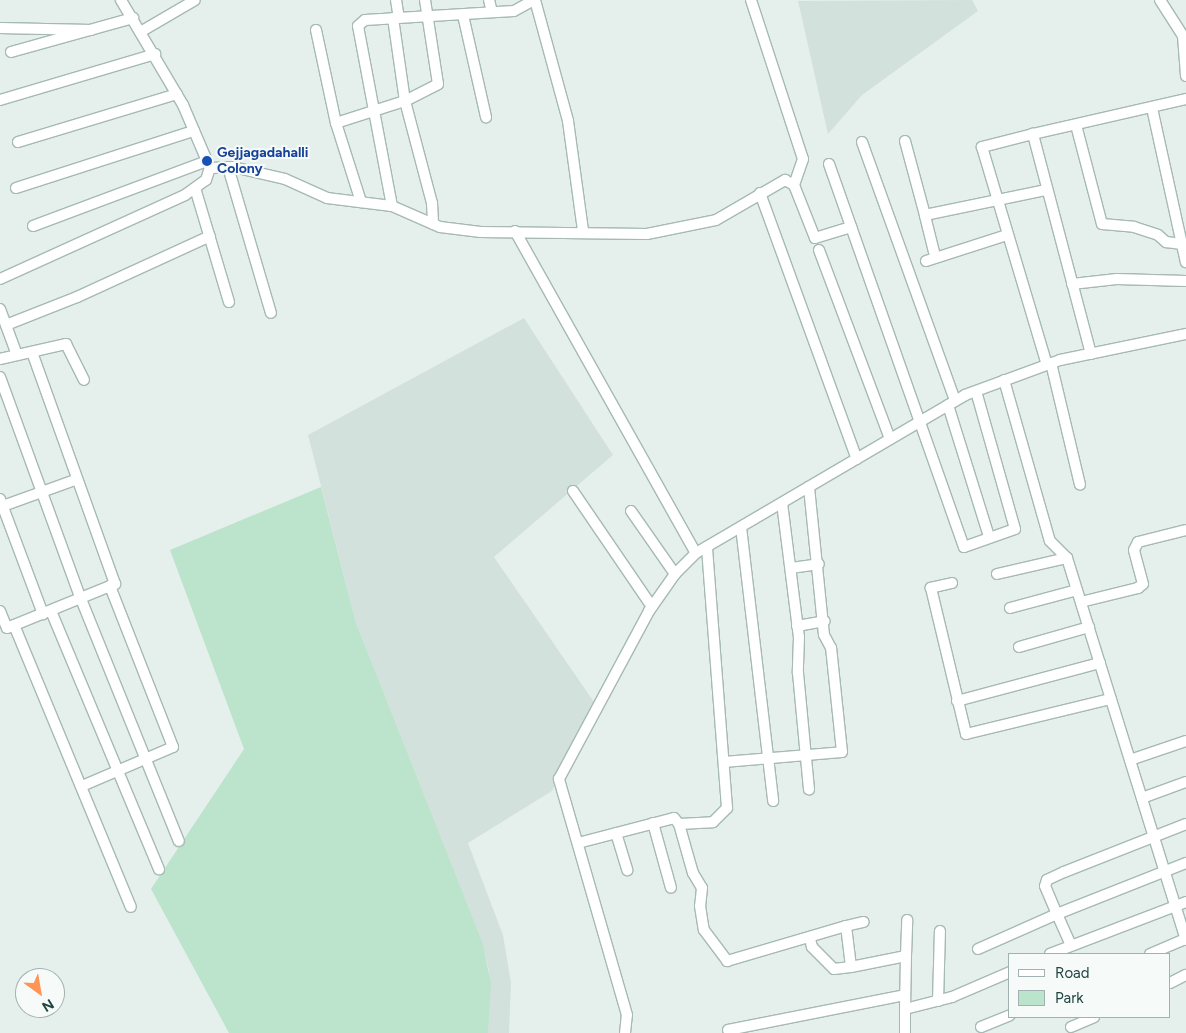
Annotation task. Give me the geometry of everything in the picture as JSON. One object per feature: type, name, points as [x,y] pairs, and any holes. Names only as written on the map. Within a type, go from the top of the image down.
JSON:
[{"type":"street","points":[[0,279],[196,188],[206,180],[209,165],[194,131],[155,54],[121,0]]},
{"type":"street","points":[[142,31],[195,0]]},
{"type":"street","points":[[396,0],[396,18],[406,101],[432,203],[433,224]]},
{"type":"street","points":[[336,123],[372,110],[406,101],[438,84],[425,0]]},
{"type":"street","points":[[489,0],[492,12]]},
{"type":"street","points":[[392,206],[372,110],[358,26],[365,20],[463,15],[514,10],[535,0],[568,122],[583,230]]},
{"type":"street","points":[[751,0],[803,159],[794,185],[814,238],[851,228]]},
{"type":"street","points":[[1160,0],[1183,36],[1186,76]]},
{"type":"street","points":[[463,15],[486,117]]},
{"type":"street","points":[[11,52],[93,31],[133,18]]},
{"type":"street","points":[[0,28],[93,31]]},
{"type":"street","points":[[316,30],[336,123],[361,202]]},
{"type":"street","points":[[0,100],[155,54]]},
{"type":"street","points":[[18,142],[176,94]]},
{"type":"street","points":[[1080,485],[1049,364],[1007,235],[982,147],[1186,99]]},
{"type":"street","points":[[1152,108],[1186,262]]},
{"type":"street","points":[[1076,125],[1102,224],[1134,227],[1158,235],[1166,242],[1182,244]]},
{"type":"street","points":[[16,188],[194,131]]},
{"type":"street","points":[[1034,134],[1046,190],[1091,354]]},
{"type":"street","points":[[905,141],[934,252]]},
{"type":"street","points":[[862,142],[951,403],[989,537]]},
{"type":"street","points":[[829,164],[921,421],[960,543],[964,547],[989,537],[1011,532],[1015,523],[976,391]]},
{"type":"street","points":[[33,226],[209,165],[285,179],[327,198],[392,206],[433,224],[481,232],[583,230],[647,234],[716,220],[785,180],[794,185]]},
{"type":"street","points":[[228,167],[271,313]]},
{"type":"street","points":[[196,188],[229,302]]},
{"type":"street","points":[[925,215],[996,198],[1046,190]]},
{"type":"street","points":[[760,193],[857,458]]},
{"type":"street","points":[[515,231],[696,554]]},
{"type":"street","points":[[926,262],[1007,235]]},
{"type":"street","points":[[6,325],[78,297],[210,236]]},
{"type":"street","points":[[818,250],[890,439]]},
{"type":"street","points":[[1072,284],[1117,279],[1186,281]]},
{"type":"street","points":[[0,309],[17,355]]},
{"type":"street","points":[[625,1033],[627,1015],[559,779],[652,607],[675,574],[696,554],[951,403],[976,391],[1049,364],[1186,334]]},
{"type":"street","points":[[0,360],[66,344],[84,380]]},
{"type":"street","points":[[0,611],[7,628],[114,584],[75,480],[32,352]]},
{"type":"street","points":[[0,377],[40,492],[81,599],[179,841]]},
{"type":"street","points":[[1004,380],[1050,541],[1067,558],[1186,940],[1153,953]]},
{"type":"street","points":[[75,480],[1,504],[119,772],[159,869]]},
{"type":"street","points":[[724,762],[768,760],[842,752],[809,487]]},
{"type":"street","points":[[573,491],[652,607]]},
{"type":"street","points":[[782,503],[797,626],[809,788]]},
{"type":"street","points":[[631,512],[675,574]]},
{"type":"street","points":[[742,527],[773,801]]},
{"type":"street","points":[[1081,602],[1138,588],[1143,584],[1134,550],[1138,542],[1186,530]]},
{"type":"street","points":[[679,824],[713,822],[721,818],[727,808],[707,548]]},
{"type":"street","points":[[997,574],[1067,558]]},
{"type":"street","points":[[791,568],[818,564]]},
{"type":"street","points":[[952,583],[931,588],[957,701],[965,731],[970,736],[1111,699]]},
{"type":"street","points":[[82,786],[147,760],[173,747],[110,586]]},
{"type":"street","points":[[1010,608],[1077,590]]},
{"type":"street","points":[[797,626],[825,621]]},
{"type":"street","points":[[14,626],[131,907]]},
{"type":"street","points":[[1018,647],[1089,627]]},
{"type":"street","points":[[957,701],[1100,663]]},
{"type":"street","points":[[1130,760],[1186,741]]},
{"type":"street","points":[[1142,798],[1186,782]]},
{"type":"street","points":[[578,843],[674,818],[679,824],[693,873],[702,888],[700,906],[704,930],[722,957],[727,961],[810,939],[814,934],[864,922]]},
{"type":"street","points":[[653,823],[671,888]]},
{"type":"street","points":[[1071,945],[1045,886],[1047,880],[1153,835],[1186,824]]},
{"type":"street","points":[[616,833],[627,870]]},
{"type":"street","points":[[978,949],[1057,914],[1186,863]]},
{"type":"street","points":[[1052,953],[1186,902]]},
{"type":"street","points":[[905,1033],[907,920]]},
{"type":"street","points":[[846,926],[852,967]]},
{"type":"street","points":[[938,1001],[940,930]]},
{"type":"street","points":[[810,939],[812,947],[834,969],[906,956]]},
{"type":"street","points":[[904,1009],[938,1001],[1008,973]]},
{"type":"street","points":[[1171,982],[1186,975]]},
{"type":"street","points":[[728,1030],[905,994]]},
{"type":"street","points":[[981,1027],[1008,1016]]},
{"type":"street","points":[[1071,1030],[1092,1018]]},
{"type":"shaded area","points":[[972,0],[978,11],[862,95],[828,134],[798,1]]},
{"type":"shaded area","points":[[524,318],[613,455],[494,557],[594,702],[552,791],[468,843],[503,935],[511,983],[509,1033],[488,1033],[489,971],[483,945],[356,623],[308,435]]},
{"type":"green space","points":[[321,487],[356,623],[483,944],[491,984],[488,1033],[229,1033],[151,889],[244,749],[170,550]]},
{"type":"place","name":"Gejjagadahalli Colony","points":[[207,161]]}]
